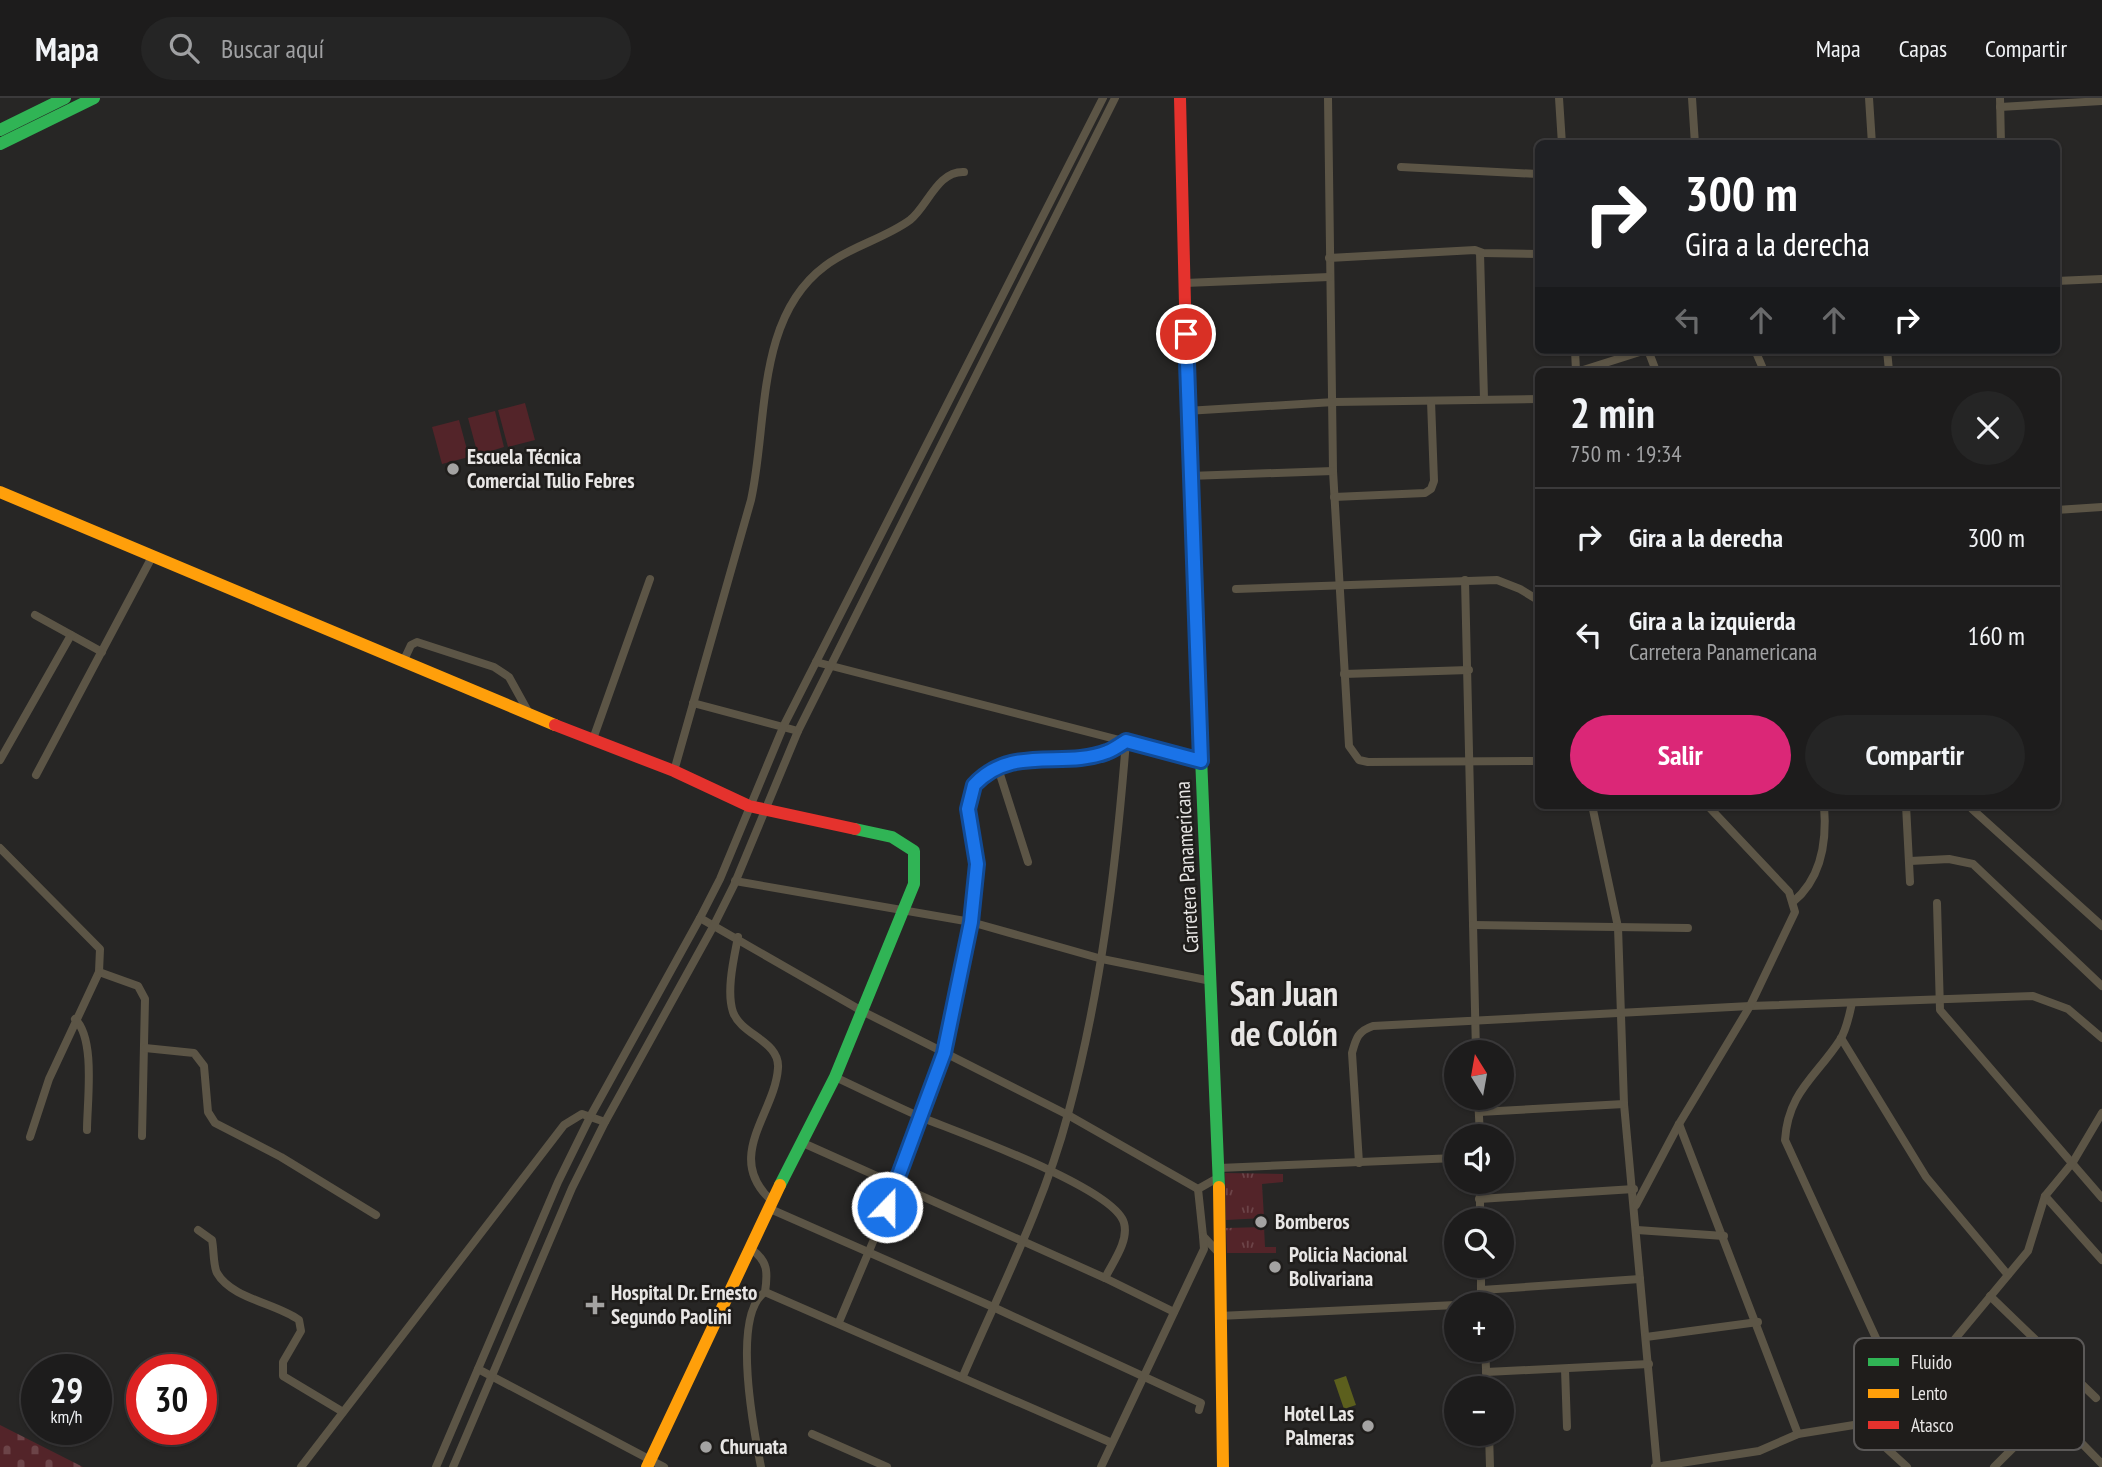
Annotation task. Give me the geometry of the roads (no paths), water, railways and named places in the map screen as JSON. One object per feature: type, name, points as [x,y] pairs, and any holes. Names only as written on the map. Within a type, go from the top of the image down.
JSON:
[{"type":"main road","points":[[0,130],[65,98]]},
{"type":"main road","points":[[0,144],[94,98]]},
{"type":"main road","name":"Carretera Panamericana","points":[[1180,98],[1186,411],[1219,1174],[1223,1467]]},
{"type":"main road","points":[[0,492],[154,554],[530,715],[674,771],[749,806],[892,837],[914,851],[914,884],[835,1077],[770,1205],[649,1464]]},
{"type":"street","points":[[436,1467],[558,1182],[591,1115],[700,918],[784,725],[1103,98]]},
{"type":"street","points":[[453,1467],[572,1188],[604,1122],[714,925],[798,731],[1115,98]]},
{"type":"street","points":[[1328,98],[1333,471],[1347,737],[1359,760],[1535,761]]},
{"type":"street","points":[[1559,98],[1562,140]]},
{"type":"street","points":[[1692,98],[1695,140]]},
{"type":"street","points":[[1869,98],[1872,140]]},
{"type":"street","points":[[2001,140],[2000,102],[2102,101]]},
{"type":"street","points":[[1401,167],[1535,174]]},
{"type":"street","points":[[674,771],[751,500],[758,470],[763,403],[787,313],[822,267],[856,247],[895,230],[913,217],[946,177],[964,173]]},
{"type":"street","points":[[1329,258],[1475,250],[1480,253],[1535,254]]},
{"type":"street","points":[[1480,253],[1484,400]]},
{"type":"street","points":[[1185,283],[1329,277]]},
{"type":"street","points":[[2060,281],[2102,279]]},
{"type":"street","points":[[1588,368],[1634,354]]},
{"type":"street","points":[[1186,411],[1334,402],[1535,399]]},
{"type":"street","points":[[1334,497],[1425,494],[1432,489],[1431,401]]},
{"type":"street","points":[[1189,476],[1333,471]]},
{"type":"street","points":[[2060,510],[2102,507]]},
{"type":"street","points":[[36,775],[154,554]]},
{"type":"street","points":[[593,739],[650,579]]},
{"type":"street","points":[[1465,580],[1472,761],[1476,1040]]},
{"type":"street","points":[[1236,589],[1497,580],[1535,598]]},
{"type":"street","points":[[35,615],[102,652]]},
{"type":"street","points":[[0,760],[71,635]]},
{"type":"street","points":[[403,662],[411,645],[417,642],[494,667],[509,677],[530,715]]},
{"type":"street","points":[[816,662],[1201,761]]},
{"type":"street","points":[[1344,674],[1469,670]]},
{"type":"street","points":[[693,703],[784,725],[798,731]]},
{"type":"street","points":[[839,1322],[897,1185],[944,1053],[971,922],[977,864],[969,795],[981,777],[998,768],[1033,757],[1088,756],[1106,752],[1126,741]]},
{"type":"street","points":[[963,1376],[1023,1241],[1068,1115],[1102,959],[1116,859],[1126,741]]},
{"type":"street","points":[[998,768],[1028,862]]},
{"type":"street","points":[[1593,809],[1618,926],[1624,1104],[1634,1189],[1656,1467],[1759,1451],[1798,1434],[1854,1425]]},
{"type":"street","points":[[1635,1207],[1679,1124],[1750,1006],[1795,912],[1789,892],[1711,809]]},
{"type":"street","points":[[1793,902],[1801,895],[1821,862],[1826,842],[1824,809]]},
{"type":"street","points":[[1906,809],[1910,882]]},
{"type":"street","points":[[1973,809],[2102,926]]},
{"type":"street","points":[[0,848],[100,949],[99,972],[49,1079],[30,1137]]},
{"type":"street","points":[[1910,861],[1949,859],[1973,864],[2102,986]]},
{"type":"street","points":[[735,881],[971,922],[1102,959],[1211,981]]},
{"type":"street","points":[[1937,903],[1940,1010],[2073,1161],[2102,1198]]},
{"type":"street","points":[[700,918],[738,937],[862,1011],[1068,1115],[1198,1189]]},
{"type":"street","points":[[1474,925],[1688,928]]},
{"type":"street","points":[[738,937],[734,961],[734,1013],[742,1027],[769,1046],[778,1064],[770,1098],[755,1129],[751,1146],[757,1183],[770,1205],[1201,1404],[1199,1410]]},
{"type":"street","points":[[99,972],[138,986],[146,1005],[142,1136]]},
{"type":"street","points":[[1359,1163],[1352,1053],[1357,1036],[1363,1029],[1373,1026],[1622,1015],[1750,1006],[2033,996],[2068,1009],[2102,1038]]},
{"type":"street","points":[[1852,1003],[1841,1038],[1795,1097],[1787,1118],[1786,1140],[1876,1338]]},
{"type":"street","points":[[75,1019],[82,1026],[88,1043],[87,1130]]},
{"type":"street","points":[[1841,1038],[1926,1177],[2008,1275]]},
{"type":"street","points":[[145,1048],[194,1053],[204,1066],[208,1112],[215,1123],[281,1157],[376,1215]]},
{"type":"street","points":[[835,1077],[1049,1170],[1094,1194],[1118,1212],[1125,1224],[1124,1242],[1105,1278]]},
{"type":"street","points":[[1479,1124],[1479,1112],[1624,1104]]},
{"type":"street","points":[[1956,1338],[2028,1251],[2045,1196],[2073,1161],[2102,1113]]},
{"type":"street","points":[[301,1467],[564,1125],[582,1114],[591,1115],[604,1122]]},
{"type":"street","points":[[1679,1124],[1758,1322],[1798,1434]]},
{"type":"street","points":[[803,1143],[1105,1278],[1174,1312]]},
{"type":"street","points":[[1198,1189],[1219,1174],[1444,1159]]},
{"type":"street","points":[[1101,1467],[1204,1249],[1198,1189]]},
{"type":"street","points":[[1479,1199],[1634,1189]]},
{"type":"street","points":[[1479,1194],[1479,1208]]},
{"type":"street","points":[[2045,1196],[2102,1260]]},
{"type":"street","points":[[198,1230],[212,1240],[216,1272],[228,1285],[254,1300],[277,1306],[299,1320],[301,1331],[283,1362],[283,1376],[343,1412]]},
{"type":"street","points":[[1637,1230],[1724,1236]]},
{"type":"street","points":[[1203,1236],[1218,1251]]},
{"type":"street","points":[[751,1249],[764,1258],[768,1272],[765,1292],[759,1296],[752,1312],[748,1345],[750,1409],[761,1467]]},
{"type":"street","points":[[1482,1278],[1482,1290],[1640,1279]]},
{"type":"street","points":[[765,1292],[1112,1443]]},
{"type":"street","points":[[1990,1296],[2034,1338]]},
{"type":"street","points":[[1219,1316],[1444,1306]]},
{"type":"street","points":[[1646,1337],[1758,1322]]},
{"type":"street","points":[[1486,1362],[1486,1376]]},
{"type":"street","points":[[1486,1372],[1648,1364]]},
{"type":"street","points":[[478,1368],[649,1464],[664,1467]]},
{"type":"street","points":[[1564,1369],[1567,1427]]},
{"type":"street","points":[[2084,1386],[2096,1398]]},
{"type":"street","points":[[812,1434],[887,1467]]},
{"type":"street","points":[[1489,1446],[1490,1467]]},
{"type":"street","points":[[2084,1446],[2100,1462],[2092,1467]]},
{"type":"street","points":[[1888,1450],[1907,1467]]},
{"type":"street","points":[[1994,1467],[2011,1450]]},
{"type":"place","name":"Escuela Técnica Comercial Tulio Febres","points":[[453,469]]},
{"type":"place","name":"Bomberos","points":[[1261,1222]]},
{"type":"place","name":"Policia Nacional Bolivariana","points":[[1275,1267]]},
{"type":"place","name":"Hospital Dr. Ernesto Segundo Paolini","points":[[595,1305]]},
{"type":"place","name":"Hotel Las Palmeras","points":[[1368,1426]]},
{"type":"place","name":"Churuata","points":[[706,1447]]},
{"type":"district","name":"San Juan de Colón","points":[[1284,1014]]}]
